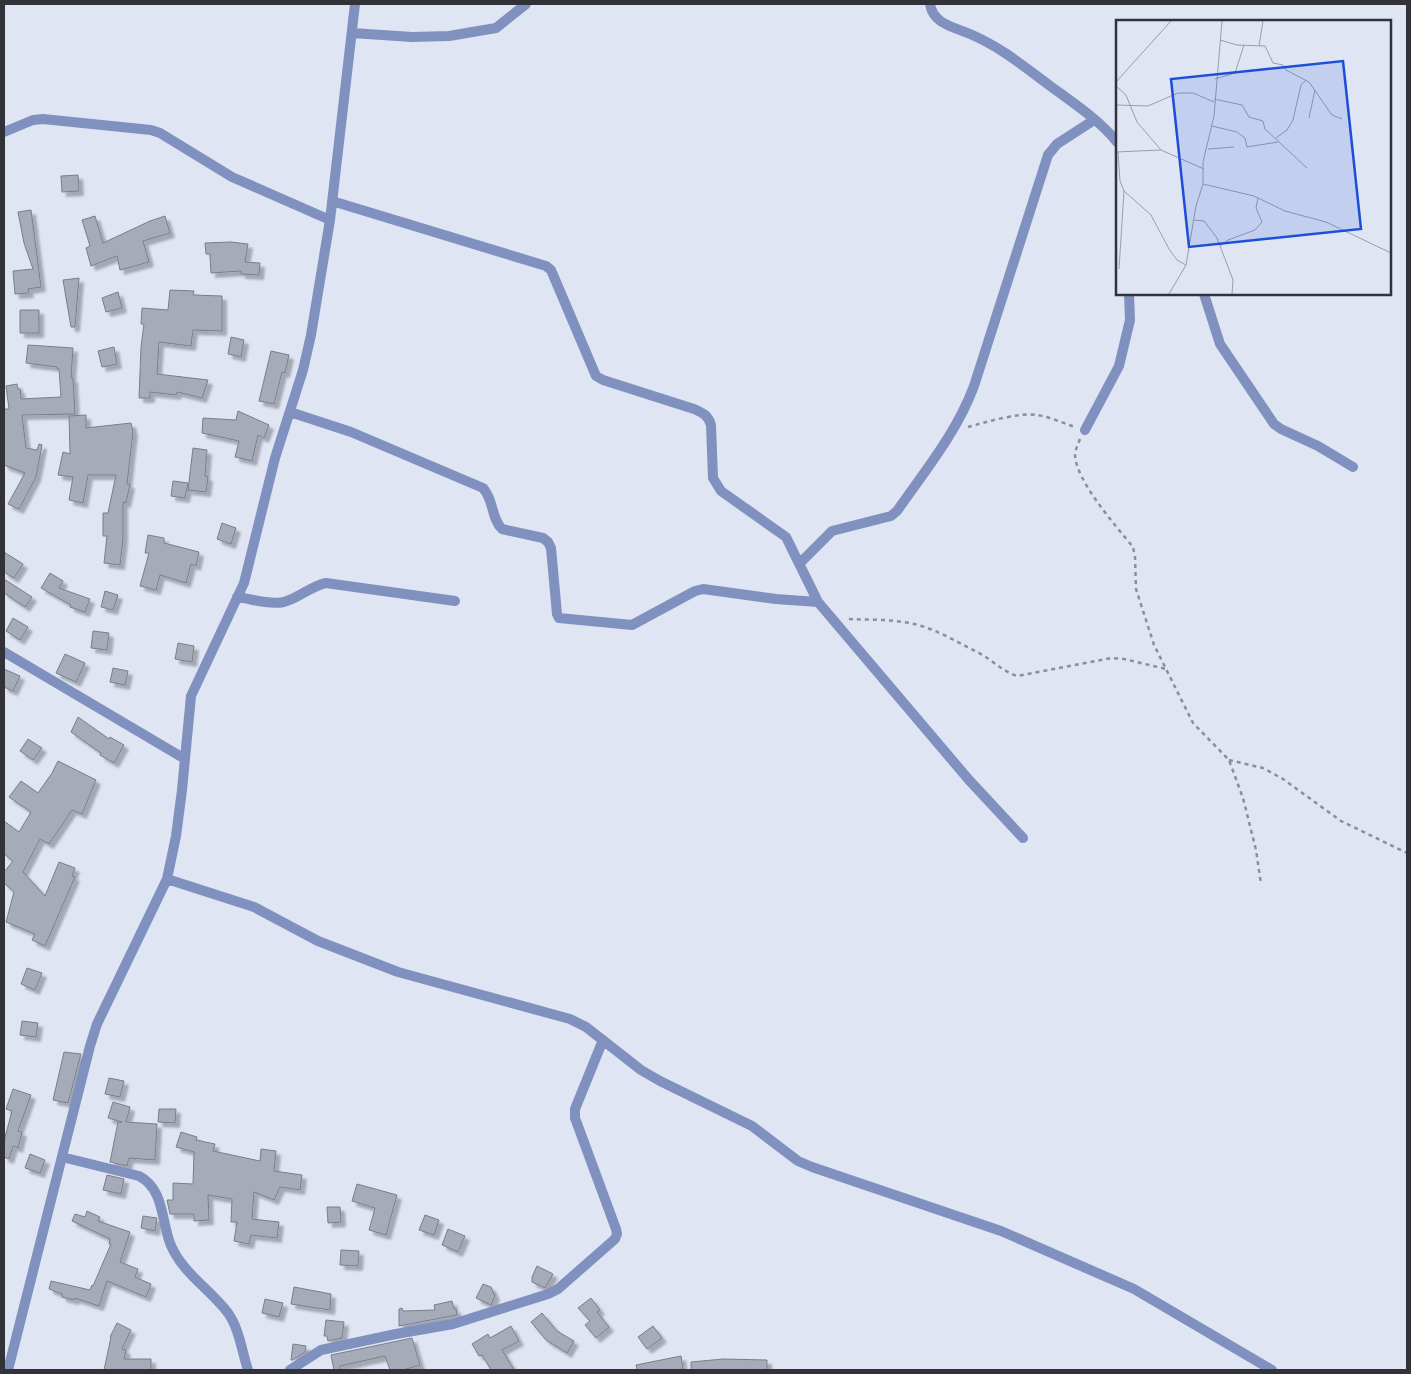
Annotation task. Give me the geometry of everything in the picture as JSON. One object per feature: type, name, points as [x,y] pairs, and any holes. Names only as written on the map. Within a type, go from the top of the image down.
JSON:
[{"type":"street","points":[[8,1370],[97,1024],[167,879],[176,836],[191,696],[246,576],[276,458],[303,370],[311,335],[330,220],[355,4]]},
{"type":"street","points":[[352,33],[412,37],[449,36],[496,28],[505,23],[526,4]]},
{"type":"street","points":[[930,4],[931,10],[939,21],[986,40],[1002,50],[1080,108],[1116,141]]},
{"type":"street","points":[[4,132],[33,120],[43,119],[151,130],[160,133],[232,177],[330,220]]},
{"type":"street","points":[[800,563],[832,531],[891,516],[897,511],[953,432],[967,405],[974,386],[1048,155],[1057,144],[1094,120]]},
{"type":"street","points":[[332,201],[546,266],[553,274],[596,376],[603,380],[703,412],[709,418],[715,484],[721,491],[786,537],[818,602],[969,780],[1023,838]]},
{"type":"street","points":[[1085,430],[1119,366],[1130,320],[1129,295]]},
{"type":"street","points":[[1204,295],[1220,344],[1274,424],[1281,430],[1318,446],[1353,467]]},
{"type":"street","points":[[290,412],[351,432],[484,488],[490,495],[498,525],[502,529],[543,538],[548,542],[551,548],[557,614],[559,618],[632,625],[695,591],[703,589],[776,599],[818,602]]},
{"type":"street","points":[[237,597],[273,603],[285,602],[320,584],[326,583],[455,601]]},
{"type":"street","points":[[4,652],[185,759]]},
{"type":"street","points":[[167,879],[254,907],[318,941],[398,972],[570,1019],[603,1040],[641,1070],[752,1126],[798,1161],[812,1168],[875,1190],[1000,1231],[1105,1276],[1134,1289],[1272,1370]]},
{"type":"street","points":[[290,1370],[321,1350],[453,1324],[548,1294],[558,1289],[615,1239],[616,1229],[575,1118],[575,1109],[603,1040]]},
{"type":"street","points":[[62,1157],[139,1176],[147,1180],[160,1200],[170,1242],[177,1256],[190,1273],[229,1314],[248,1370]]},
{"type":"path","points":[[953,432],[992,421],[1037,415],[1085,430],[1076,447],[1076,461],[1090,493],[1133,547],[1136,589],[1154,645],[1193,723],[1229,760],[1245,807],[1256,850],[1261,884]]},
{"type":"path","points":[[832,618],[899,621],[915,624],[944,635],[986,656],[1009,673],[1017,676],[1110,658],[1124,659],[1166,669]]},
{"type":"path","points":[[1229,760],[1263,768],[1283,779],[1340,821],[1407,853]]},
{"type":"building","points":[[78,175],[79,191],[62,192],[61,176]]},
{"type":"building","points":[[31,210],[41,287],[28,289],[29,293],[15,294],[13,271],[33,269],[24,243],[18,212]]},
{"type":"building","points":[[95,216],[103,243],[165,216],[170,233],[143,241],[149,262],[120,270],[117,256],[91,266],[86,248],[90,246],[82,220]]},
{"type":"building","points":[[231,242],[248,244],[245,262],[260,263],[259,275],[241,274],[241,271],[211,273],[210,254],[206,254],[205,243]]},
{"type":"building","points":[[79,278],[75,327],[71,327],[63,280]]},
{"type":"building","points":[[170,290],[194,291],[193,295],[222,296],[222,331],[193,330],[191,346],[159,342],[157,374],[208,380],[202,398],[177,392],[176,395],[150,392],[150,398],[139,398],[144,324],[141,324],[142,308],[168,310]]},
{"type":"building","points":[[118,292],[122,308],[106,312],[102,298]]},
{"type":"building","points":[[20,310],[39,310],[39,333],[20,333]]},
{"type":"building","points":[[231,337],[244,340],[241,357],[228,354]]},
{"type":"building","points":[[28,345],[73,348],[71,378],[73,378],[75,414],[22,415],[26,448],[37,450],[39,444],[42,445],[36,477],[19,509],[8,504],[25,473],[4,465],[4,409],[9,409],[6,386],[17,384],[18,389],[20,389],[21,399],[61,397],[59,369],[57,367],[26,363]]},
{"type":"building","points":[[114,347],[117,364],[102,367],[98,351]]},
{"type":"building","points":[[271,351],[289,355],[285,373],[282,372],[274,404],[259,401]]},
{"type":"building","points":[[238,411],[269,425],[264,438],[258,435],[252,461],[235,457],[239,441],[202,433],[203,418],[236,420]]},
{"type":"building","points":[[86,415],[86,428],[131,423],[133,432],[127,484],[130,484],[126,503],[123,502],[123,539],[120,565],[104,563],[107,536],[103,536],[103,513],[108,513],[116,475],[88,475],[83,503],[69,500],[73,477],[58,475],[63,452],[70,454],[69,416]]},
{"type":"building","points":[[193,448],[207,450],[205,476],[208,477],[206,492],[188,490]]},
{"type":"building","points":[[173,481],[188,483],[185,498],[171,496]]},
{"type":"building","points":[[222,523],[236,528],[231,544],[217,539]]},
{"type":"building","points":[[148,535],[164,538],[164,543],[199,552],[196,566],[191,564],[186,583],[160,575],[156,590],[140,586],[149,553],[145,553]]},
{"type":"building","points":[[4,552],[23,564],[14,578],[4,572]]},
{"type":"building","points":[[50,573],[63,581],[59,588],[90,599],[85,612],[70,607],[71,605],[41,588]]},
{"type":"building","points":[[4,579],[32,597],[25,607],[4,593]]},
{"type":"building","points":[[105,591],[118,595],[113,610],[101,607]]},
{"type":"building","points":[[13,618],[28,627],[20,640],[6,631]]},
{"type":"building","points":[[93,631],[109,633],[107,650],[91,648]]},
{"type":"building","points":[[178,643],[194,646],[192,662],[175,659]]},
{"type":"building","points":[[65,654],[85,663],[76,682],[56,673]]},
{"type":"building","points":[[113,668],[128,671],[125,685],[110,682]]},
{"type":"building","points":[[4,669],[20,676],[13,691],[4,687]]},
{"type":"building","points":[[78,717],[109,739],[110,737],[124,745],[114,763],[100,755],[101,753],[71,732]]},
{"type":"building","points":[[28,739],[42,748],[33,760],[20,751]]},
{"type":"building","points":[[58,761],[96,780],[82,814],[72,810],[49,844],[40,839],[23,872],[45,896],[59,862],[75,868],[72,876],[75,877],[45,946],[32,940],[35,934],[6,922],[14,892],[4,883],[4,872],[13,861],[4,854],[4,821],[19,832],[31,812],[9,797],[21,781],[38,793]]},
{"type":"building","points":[[27,968],[42,973],[35,990],[21,984]]},
{"type":"building","points":[[22,1021],[38,1023],[36,1037],[20,1035]]},
{"type":"building","points":[[64,1052],[81,1054],[68,1103],[53,1100]]},
{"type":"building","points":[[109,1078],[124,1081],[120,1097],[105,1094]]},
{"type":"building","points":[[13,1089],[31,1095],[18,1131],[22,1132],[18,1148],[13,1146],[9,1159],[4,1157],[4,1141],[12,1111],[6,1109]]},
{"type":"building","points":[[113,1102],[130,1107],[126,1122],[157,1124],[155,1160],[129,1158],[127,1166],[110,1162],[118,1122],[122,1122],[108,1118]]},
{"type":"building","points":[[159,1109],[176,1109],[175,1123],[158,1122]]},
{"type":"building","points":[[181,1132],[197,1137],[196,1140],[215,1144],[213,1151],[260,1161],[261,1149],[276,1151],[274,1171],[302,1175],[300,1190],[280,1187],[274,1200],[254,1192],[252,1219],[279,1222],[277,1238],[251,1235],[249,1244],[234,1241],[237,1222],[231,1222],[232,1199],[208,1195],[209,1220],[194,1221],[194,1214],[170,1214],[167,1200],[173,1200],[173,1183],[193,1184],[194,1152],[176,1147]]},
{"type":"building","points":[[30,1154],[45,1160],[40,1173],[25,1168]]},
{"type":"building","points":[[107,1175],[124,1179],[121,1194],[103,1190]]},
{"type":"building","points":[[357,1184],[397,1195],[386,1235],[369,1230],[375,1208],[352,1201]]},
{"type":"building","points":[[327,1207],[340,1207],[341,1222],[328,1223]]},
{"type":"building","points":[[87,1211],[100,1217],[98,1221],[130,1232],[120,1262],[138,1269],[135,1277],[151,1284],[146,1297],[107,1281],[99,1306],[75,1298],[74,1300],[62,1297],[62,1294],[49,1289],[51,1281],[90,1290],[93,1286],[111,1244],[109,1244],[110,1239],[72,1221],[75,1214],[85,1217]]},
{"type":"building","points":[[425,1215],[439,1220],[434,1235],[419,1230]]},
{"type":"building","points":[[143,1216],[157,1218],[155,1231],[141,1228]]},
{"type":"building","points":[[448,1229],[465,1236],[458,1252],[442,1245]]},
{"type":"building","points":[[341,1250],[359,1251],[358,1266],[340,1265]]},
{"type":"building","points":[[537,1266],[553,1274],[545,1288],[532,1282]]},
{"type":"building","points":[[483,1284],[491,1287],[495,1296],[491,1305],[476,1298]]},
{"type":"building","points":[[294,1287],[331,1294],[330,1310],[291,1304]]},
{"type":"building","points":[[591,1298],[600,1310],[597,1312],[609,1327],[596,1338],[585,1325],[590,1321],[578,1308]]},
{"type":"building","points":[[265,1299],[283,1303],[279,1317],[262,1313]]},
{"type":"building","points":[[452,1301],[457,1315],[399,1326],[399,1309],[402,1308],[403,1311],[435,1310],[434,1305]]},
{"type":"building","points":[[542,1313],[557,1331],[574,1341],[567,1353],[546,1340],[531,1322]]},
{"type":"building","points":[[326,1320],[344,1322],[342,1338],[328,1341],[327,1336],[324,1336]]},
{"type":"building","points":[[117,1323],[131,1330],[122,1349],[126,1350],[124,1359],[151,1359],[151,1370],[104,1370],[110,1337]]},
{"type":"building","points":[[511,1326],[519,1341],[502,1350],[514,1370],[491,1370],[482,1355],[479,1356],[472,1344],[488,1334],[490,1338]]},
{"type":"building","points":[[653,1326],[662,1338],[647,1349],[638,1337]]},
{"type":"building","points":[[412,1338],[420,1365],[403,1370],[390,1370],[385,1356],[340,1366],[339,1370],[334,1370],[331,1355]]},
{"type":"building","points":[[293,1344],[306,1346],[305,1352],[291,1360]]},
{"type":"building","points":[[681,1356],[683,1369],[637,1370],[636,1365]]},
{"type":"building","points":[[723,1359],[767,1360],[767,1370],[691,1370],[691,1362]]}]
